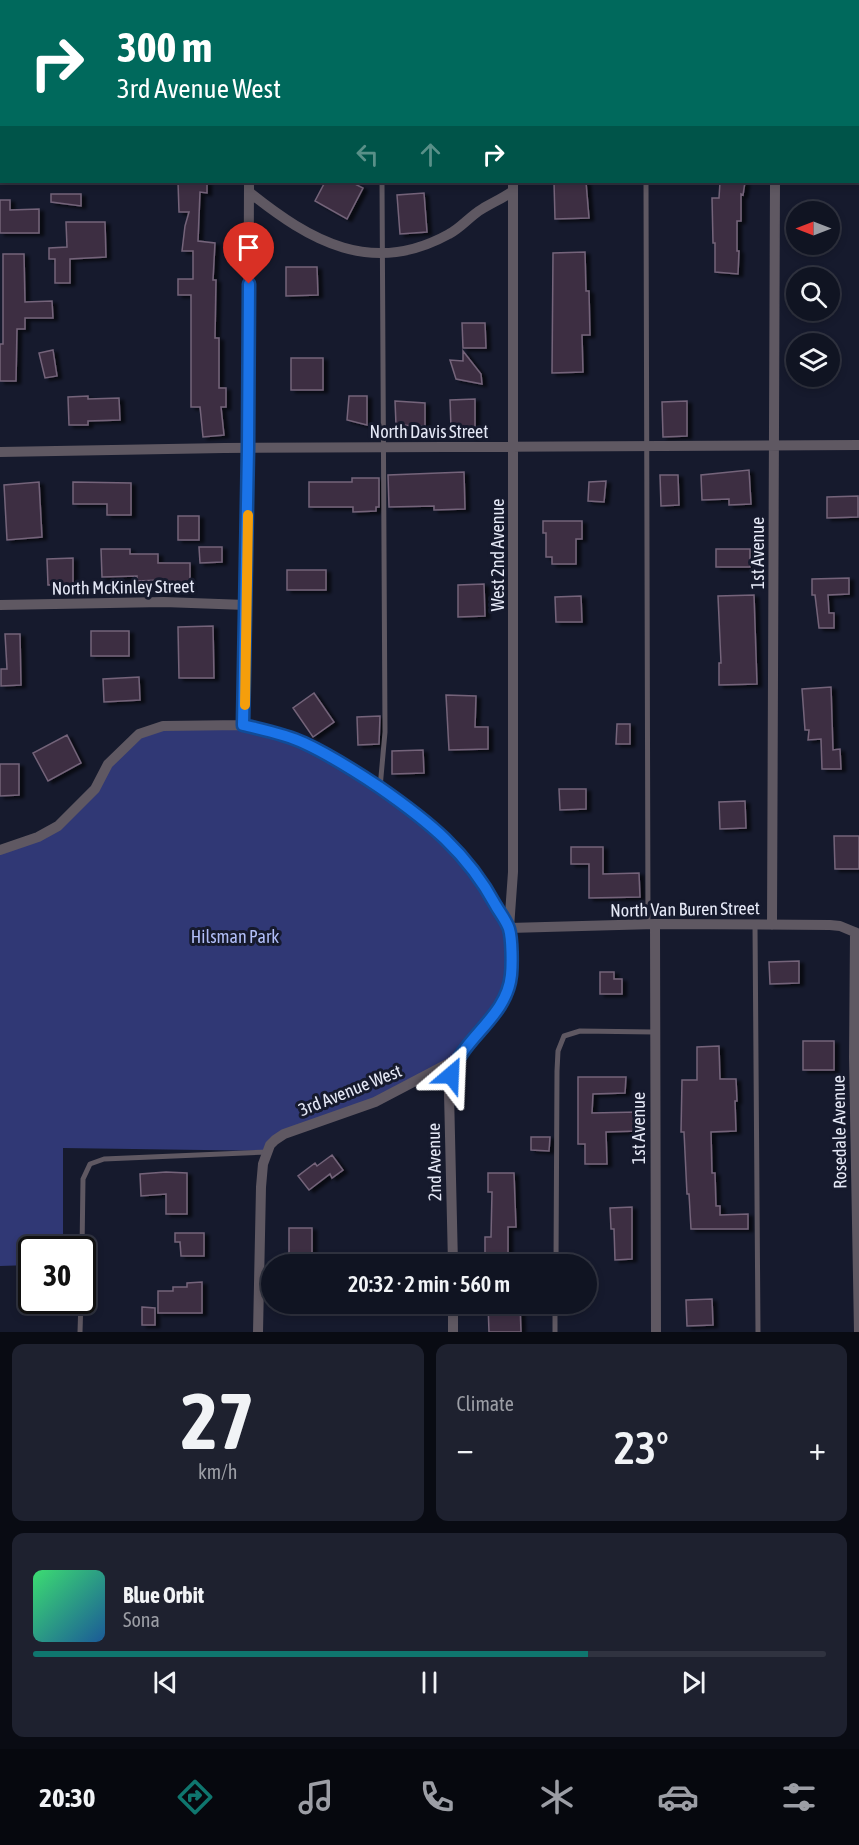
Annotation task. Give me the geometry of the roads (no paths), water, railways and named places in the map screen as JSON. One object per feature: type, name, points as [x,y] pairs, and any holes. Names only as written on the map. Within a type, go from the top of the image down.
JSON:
[{"type":"street","name":"1st Avenue","points":[[772,925],[775,183]]},
{"type":"street","points":[[249,187],[273,212],[309,235],[362,252],[382,253],[414,247],[450,234],[513,186]]},
{"type":"street","name":"West 2nd Avenue","points":[[509,928],[513,860],[513,186]]},
{"type":"street","points":[[0,850],[38,837],[58,826],[94,789],[108,764],[139,734],[163,726],[243,725],[248,448],[249,187]]},
{"type":"street","name":"North Davis Street","points":[[0,452],[248,448],[859,445]]},
{"type":"street","name":"North McKinley Street","points":[[0,605],[164,602],[246,605]]},
{"type":"street","name":"3rd Avenue West","points":[[243,725],[302,742],[380,788],[433,826],[471,867],[509,928],[511,976],[503,1003],[457,1059],[375,1102],[284,1134],[270,1145],[267,1152]]},
{"type":"street","name":"1st Avenue","points":[[652,925],[656,1332]]},
{"type":"street","name":"North Van Buren Street","points":[[509,928],[830,925],[840,926],[857,933]]},
{"type":"street","name":"Rosedale Avenue","points":[[857,933],[854,1059],[859,1332]]},
{"type":"street","name":"2nd Avenue","points":[[453,1254],[449,1093],[451,1075],[457,1059]]},
{"type":"street","points":[[258,1332],[261,1187],[263,1164],[267,1152]]},
{"type":"street","points":[[453,1314],[453,1332]]},
{"type":"lane","points":[[380,788],[385,732],[382,183]]},
{"type":"lane","points":[[646,183],[652,925]]},
{"type":"lane","points":[[755,925],[758,1332]]},
{"type":"lane","points":[[555,1254],[557,1071],[558,1051],[564,1036],[580,1031],[654,1032]]},
{"type":"lane","points":[[82,1236],[83,1179],[90,1164],[104,1158],[267,1152]]},
{"type":"lane","points":[[80,1332],[81,1314]]},
{"type":"lane","points":[[555,1314],[555,1332]]},
{"type":"park label","name":"Hilsman Park","points":[[235,936]]}]
